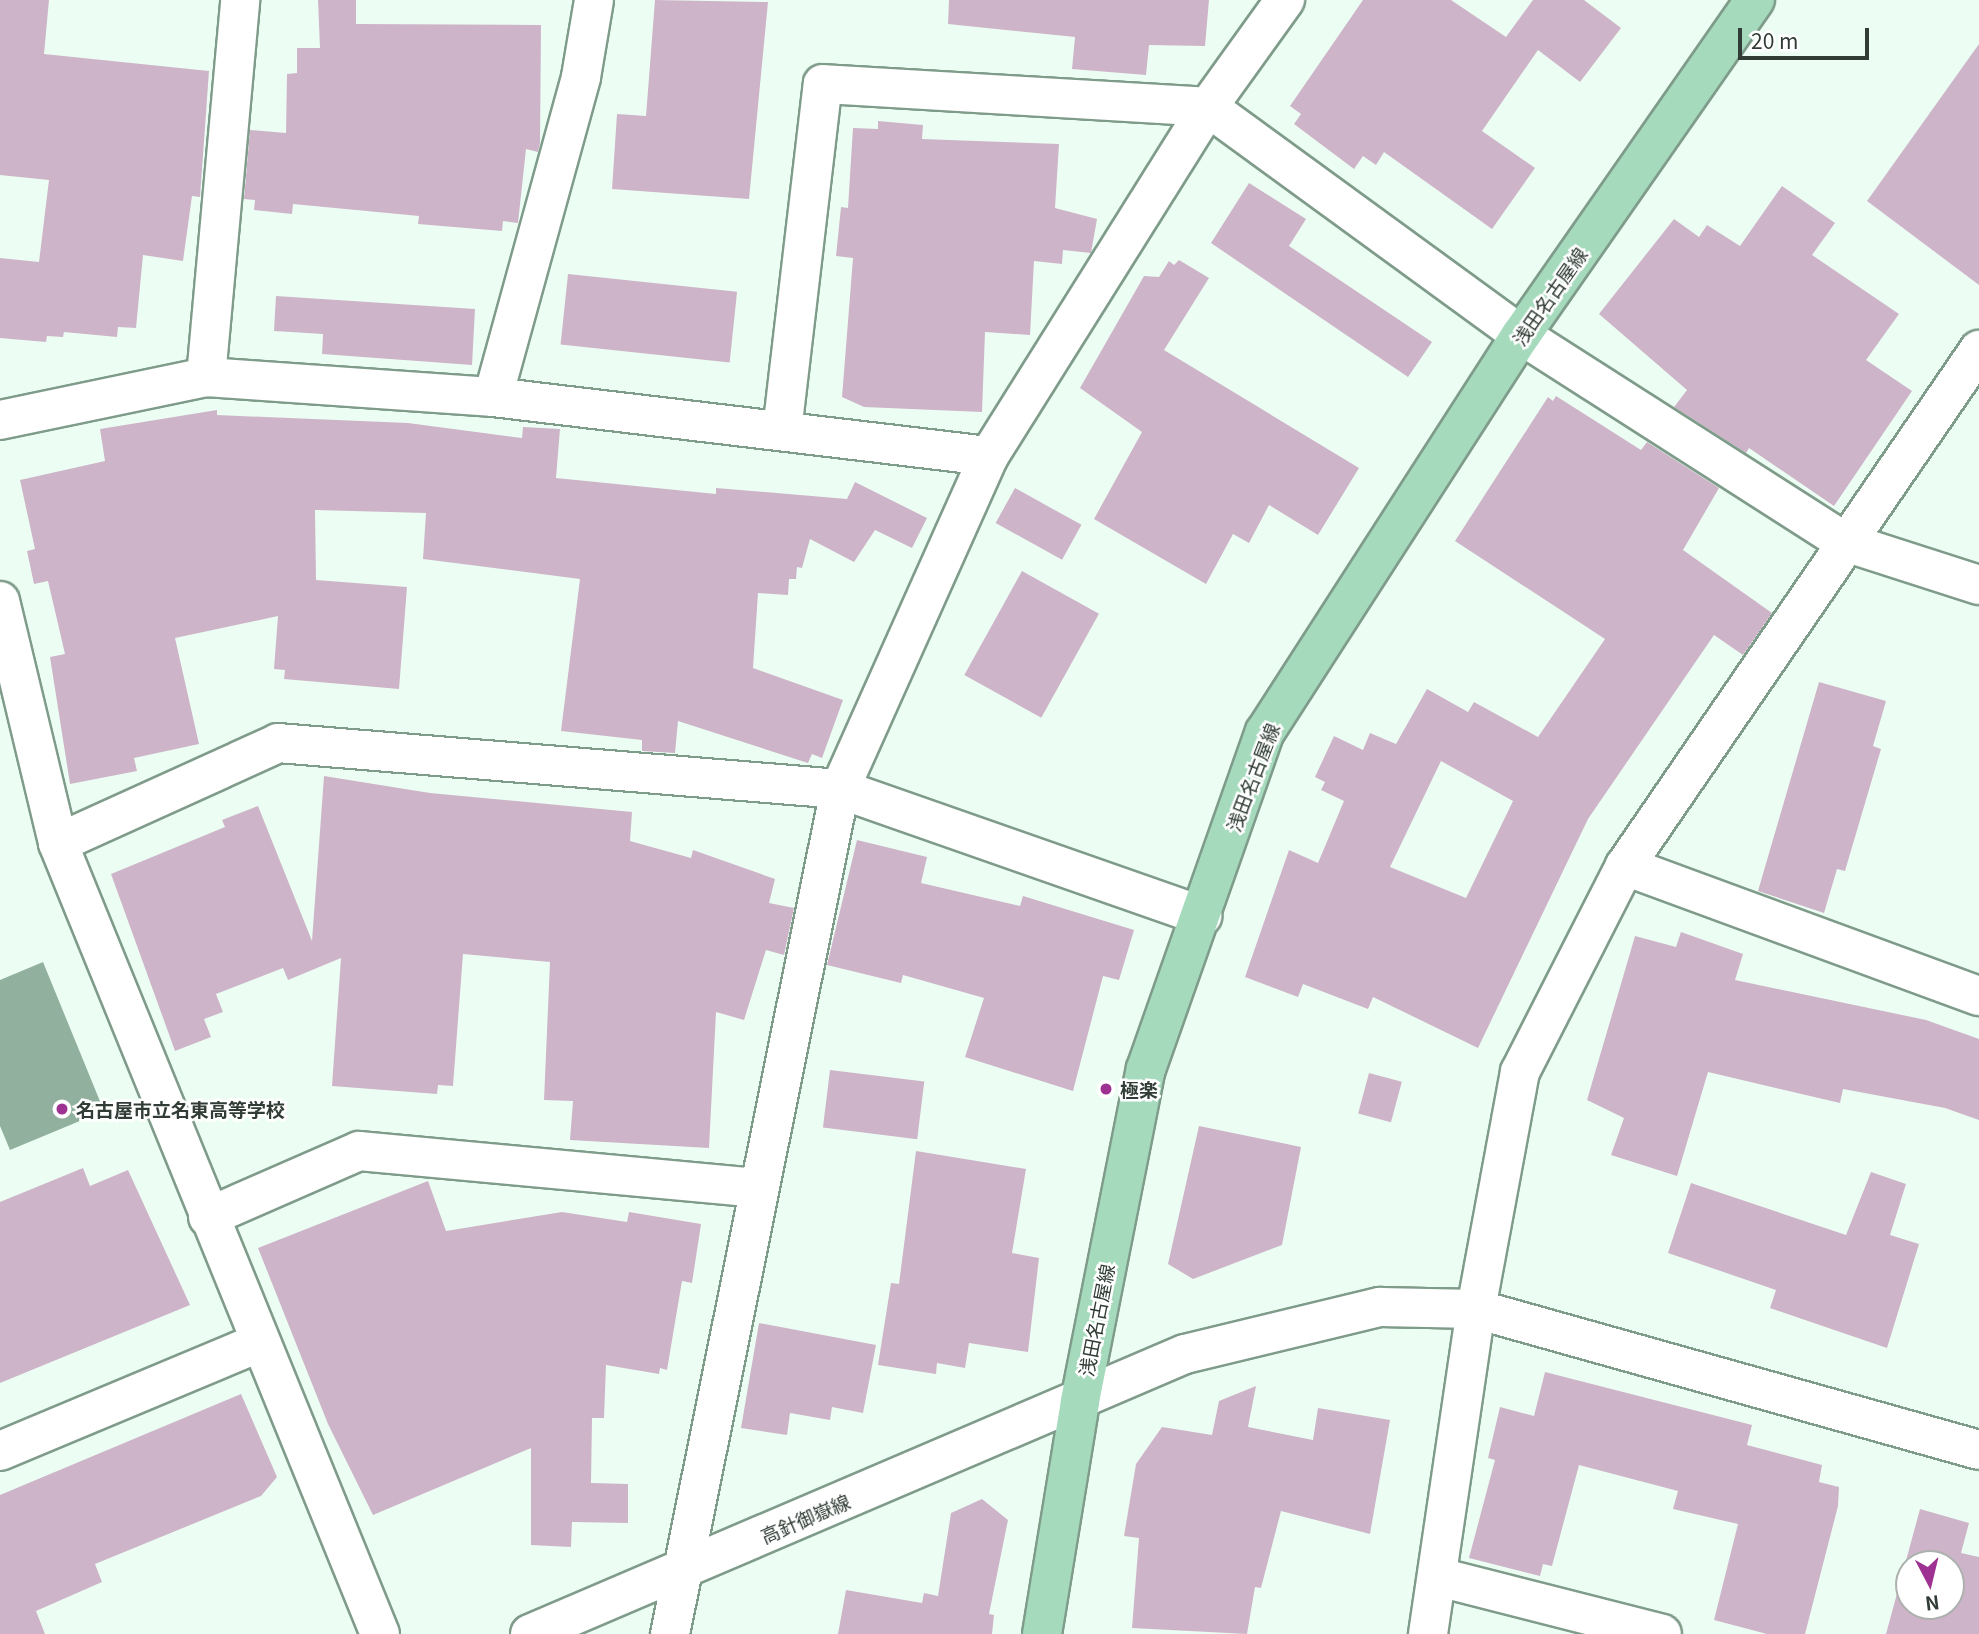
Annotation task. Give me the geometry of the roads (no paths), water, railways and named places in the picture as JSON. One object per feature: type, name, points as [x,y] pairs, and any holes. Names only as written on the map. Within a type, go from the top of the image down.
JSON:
[{"type":"main road","name":"浅田名古屋線","points":[[1042,1634],[1080,1401],[1146,1069],[1265,733],[1521,335],[1755,0]]},
{"type":"street","points":[[206,377],[240,0]]},
{"type":"street","points":[[493,397],[581,77],[594,0]]},
{"type":"street","points":[[670,1634],[840,789],[989,456],[1208,107],[1285,0]]},
{"type":"street","points":[[782,431],[823,84],[1208,107],[1521,335],[1845,542],[1979,584]]},
{"type":"street","points":[[1428,1634],[1439,1577],[1476,1309],[1520,1072],[1625,866],[1979,350]]},
{"type":"street","points":[[0,420],[206,377],[493,397],[989,456]]},
{"type":"street","points":[[0,601],[58,843],[380,1634]]},
{"type":"street","points":[[58,843],[278,743],[840,789],[1202,916]]},
{"type":"street","points":[[1625,866],[1979,996]]},
{"type":"street","points":[[208,1217],[359,1151],[760,1188]]},
{"type":"street","name":"高針御嶽線","points":[[530,1634],[1185,1354],[1285,1326],[1380,1307],[1476,1309],[1979,1450]]},
{"type":"street","points":[[0,1451],[260,1342]]},
{"type":"street","points":[[1439,1577],[1662,1634]]},
{"type":"place","name":"極楽","points":[[1106,1089]]},
{"type":"place","name":"名古屋市立名東高等学校","points":[[62,1109]]}]
